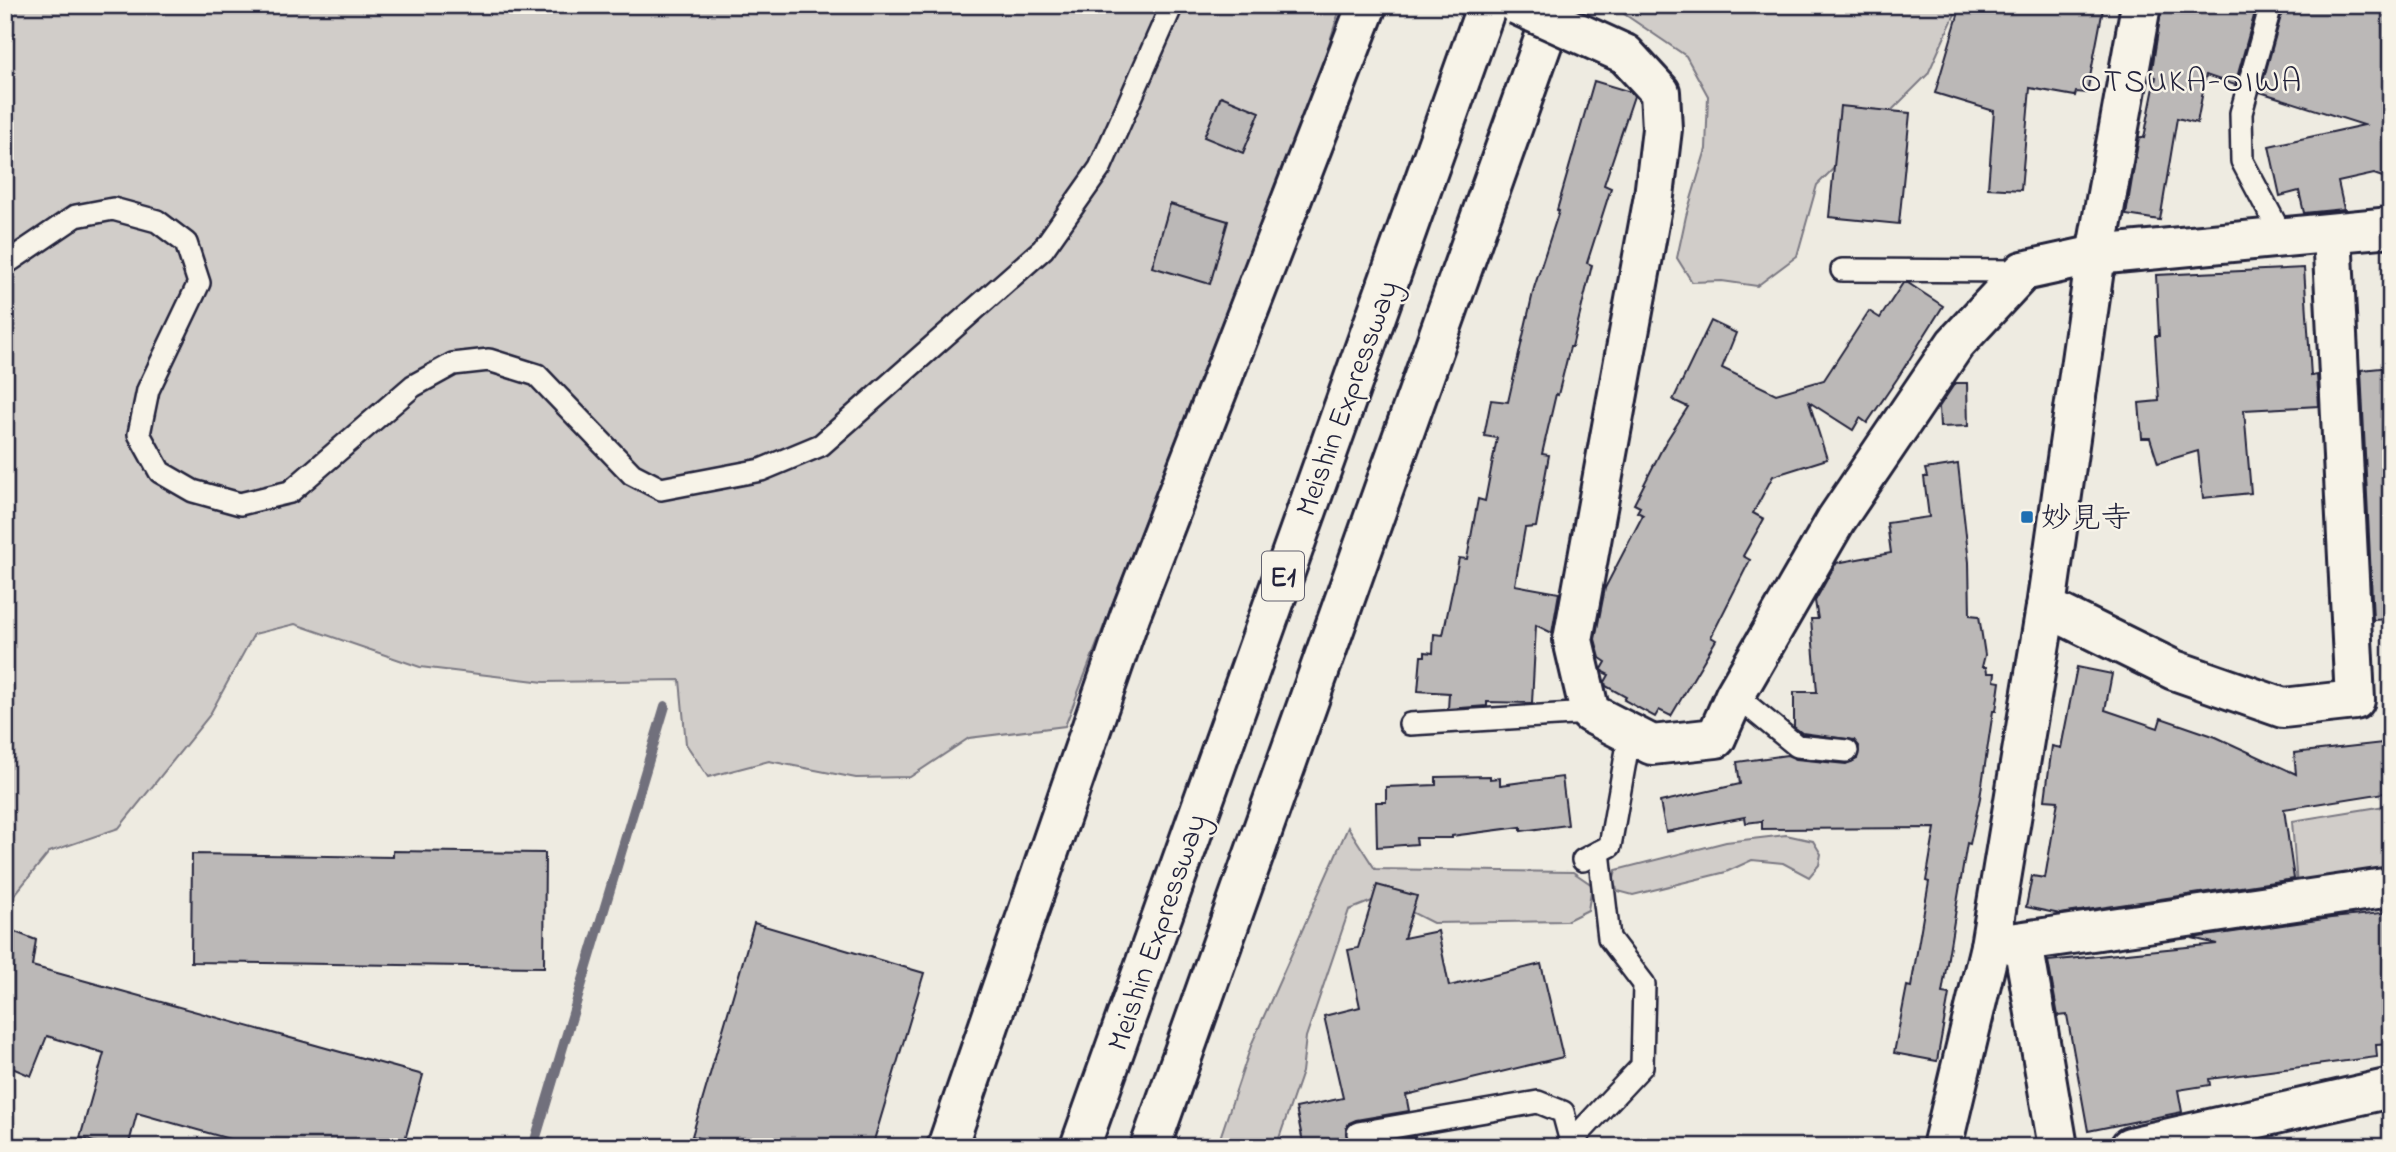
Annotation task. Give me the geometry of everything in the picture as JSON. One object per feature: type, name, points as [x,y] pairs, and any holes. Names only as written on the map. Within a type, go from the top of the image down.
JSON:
[{"type":"main road","points":[[947,1147],[1130,616],[1367,5]]},
{"type":"main road","name":"Meishin Expressway","points":[[1080,1147],[1487,5]]},
{"type":"main road","points":[[1517,5],[1625,54],[1660,92],[1662,129],[1654,196],[1573,640],[1590,713],[1652,744],[1716,738],[1735,695],[1836,520],[1955,344],[2023,271],[2096,255],[2391,227]]},
{"type":"main road","name":"E1","points":[[1150,1147],[1556,5]]},
{"type":"main road","points":[[1942,1147],[2006,944],[2046,607],[2096,255],[2141,5]]},
{"type":"main road","points":[[2046,607],[2174,670],[2283,708],[2355,699],[2332,233]]},
{"type":"main road","points":[[2006,944],[2391,887]]},
{"type":"main road","points":[[2006,944],[2058,1147]]},
{"type":"main road","points":[[2130,1147],[2391,1088]]},
{"type":"lane","points":[[5,264],[76,216],[113,209],[157,221],[186,243],[198,283],[148,390],[139,434],[160,472],[193,491],[240,504],[290,492],[413,386],[453,364],[489,360],[537,374],[632,474],[661,489],[761,470],[821,445],[1043,248],[1100,168],[1172,5]]},
{"type":"lane","points":[[2271,5],[2241,113],[2242,161],[2283,238]]},
{"type":"lane","points":[[1842,270],[2023,271]]},
{"type":"lane","points":[[1735,695],[1797,746],[1847,751]]},
{"type":"lane","points":[[1410,724],[1590,713]]},
{"type":"lane","points":[[1570,1145],[1642,1066],[1644,984],[1609,938],[1591,856],[1609,846],[1630,733]]},
{"type":"lane","points":[[1359,1133],[1538,1102],[1563,1112],[1570,1145]]},
{"type":"shaded area","points":[[5,5],[1341,5],[1325,57],[1065,726],[969,738],[910,777],[856,778],[769,761],[708,777],[686,744],[680,680],[544,682],[420,667],[295,624],[254,634],[209,716],[119,828],[49,852],[8,903],[5,903]]},
{"type":"shaded area","points":[[1611,5],[1959,5],[1928,74],[1817,185],[1797,256],[1757,286],[1722,281],[1692,282],[1677,258],[1686,216],[1706,149],[1708,96],[1686,56]]},
{"type":"shaded area","points":[[2391,805],[2391,871],[2297,887],[2292,821]]},
{"type":"shaded area","points":[[1348,827],[1375,869],[1573,872],[1592,885],[1588,910],[1566,921],[1433,923],[1382,897],[1349,910],[1306,1037],[1302,1072],[1276,1147],[1217,1147],[1252,1043]]},
{"type":"shaded area","points":[[1786,835],[1813,841],[1821,854],[1819,865],[1809,877],[1783,863],[1752,860],[1726,872],[1633,895],[1618,891],[1613,881],[1616,870],[1726,842]]},
{"type":"building","points":[[1961,5],[2097,5],[2096,8],[2103,9],[2087,93],[2076,92],[2075,96],[2030,88],[2021,190],[1988,188],[1994,111],[1935,93]]},
{"type":"building","points":[[2162,5],[2257,5],[2235,85],[2206,75],[2197,123],[2177,118],[2160,220],[2126,215],[2139,137],[2144,138],[2156,77],[2151,76]]},
{"type":"building","points":[[2284,5],[2391,5],[2391,180],[2374,174],[2338,182],[2344,209],[2304,213],[2299,191],[2280,196],[2269,146],[2364,125],[2260,92]]},
{"type":"building","points":[[1594,81],[1631,92],[1634,96],[1604,185],[1611,188],[1587,263],[1592,265],[1542,454],[1549,455],[1536,527],[1525,528],[1515,585],[1559,593],[1552,633],[1536,625],[1532,703],[1487,702],[1487,706],[1448,709],[1449,693],[1418,691],[1421,656],[1425,656],[1425,652],[1433,653],[1434,634],[1443,635],[1459,558],[1467,559],[1478,499],[1485,501],[1497,438],[1484,436],[1491,400],[1508,402],[1534,288],[1559,211],[1557,210]]},
{"type":"building","points":[[1221,96],[1260,112],[1243,153],[1204,137]]},
{"type":"building","points":[[1840,106],[1910,113],[1899,224],[1829,217]]},
{"type":"building","points":[[1170,204],[1228,221],[1210,284],[1152,267]]},
{"type":"building","points":[[2304,268],[2311,376],[2317,375],[2319,406],[2244,410],[2251,493],[2203,498],[2198,451],[2158,463],[2150,438],[2142,438],[2139,403],[2159,401],[2155,336],[2159,336],[2156,275]]},
{"type":"building","points":[[1903,283],[1908,283],[1943,306],[1897,379],[1867,423],[1860,418],[1853,430],[1809,402],[1827,459],[1773,476],[1753,513],[1764,519],[1743,556],[1750,560],[1711,637],[1716,640],[1671,716],[1659,710],[1655,717],[1624,700],[1626,697],[1606,686],[1609,675],[1602,669],[1606,662],[1600,658],[1595,639],[1605,588],[1643,515],[1637,512],[1640,507],[1634,504],[1665,443],[1688,407],[1673,400],[1711,321],[1736,333],[1722,368],[1776,394],[1824,380],[1869,311],[1880,318]]},
{"type":"building","points":[[2391,367],[2391,619],[2373,620],[2361,370]]},
{"type":"building","points":[[1955,383],[1967,383],[1968,426],[1940,427],[1939,407]]},
{"type":"building","points":[[1958,464],[1969,562],[1970,615],[1979,616],[1985,655],[1982,667],[1986,667],[1987,673],[1995,673],[1994,681],[2000,682],[1980,798],[1970,844],[1967,843],[1942,993],[1949,994],[1937,1061],[1894,1053],[1907,986],[1911,987],[1929,882],[1926,881],[1935,828],[1762,829],[1762,821],[1746,823],[1745,817],[1666,832],[1660,802],[1740,784],[1737,762],[1787,755],[1796,759],[1846,764],[1857,759],[1859,746],[1854,740],[1802,733],[1794,727],[1794,692],[1817,692],[1811,619],[1818,619],[1815,601],[1836,563],[1891,553],[1887,523],[1929,517],[1925,469]]},
{"type":"building","points":[[2077,667],[2112,674],[2105,710],[2158,728],[2161,718],[2216,737],[2296,774],[2294,753],[2391,742],[2391,792],[2284,809],[2294,879],[2060,914],[2026,907],[2032,876],[2045,878],[2058,801],[2045,800],[2052,746],[2061,748]]},
{"type":"building","points":[[1490,776],[1490,779],[1500,778],[1500,785],[1562,777],[1568,825],[1521,831],[1521,827],[1452,838],[1416,838],[1417,844],[1377,847],[1376,802],[1386,802],[1386,787],[1436,785],[1436,777]]},
{"type":"building","points":[[393,851],[545,853],[544,967],[191,962],[192,854],[393,857]]},
{"type":"building","points":[[1377,885],[1417,896],[1404,938],[1438,931],[1449,986],[1541,964],[1563,1057],[1406,1095],[1409,1111],[1356,1120],[1349,1123],[1346,1129],[1348,1141],[1354,1145],[1415,1137],[1417,1147],[1304,1147],[1296,1108],[1343,1098],[1324,1016],[1360,1007],[1348,950],[1358,948]]},
{"type":"building","points":[[2391,912],[2391,972],[2386,973],[2391,1044],[2376,1045],[2377,1057],[2209,1079],[2210,1085],[2178,1090],[2182,1112],[2088,1131],[2067,1015],[2058,1016],[2048,961],[2217,944],[2192,938]]},
{"type":"building","points":[[754,923],[924,973],[872,1147],[727,1147],[692,1136]]},
{"type":"building","points":[[5,928],[36,940],[32,966],[423,1075],[403,1147],[258,1147],[137,1113],[128,1147],[111,1147],[80,1138],[104,1053],[47,1036],[31,1076],[5,1065]]},
{"type":"waterway","points":[[533,1147],[665,706]]},
{"type":"place","name":"妙見寺","points":[[2027,517]]},
{"type":"district","name":"OTSUKA-OIWA","points":[[2192,80]]}]
